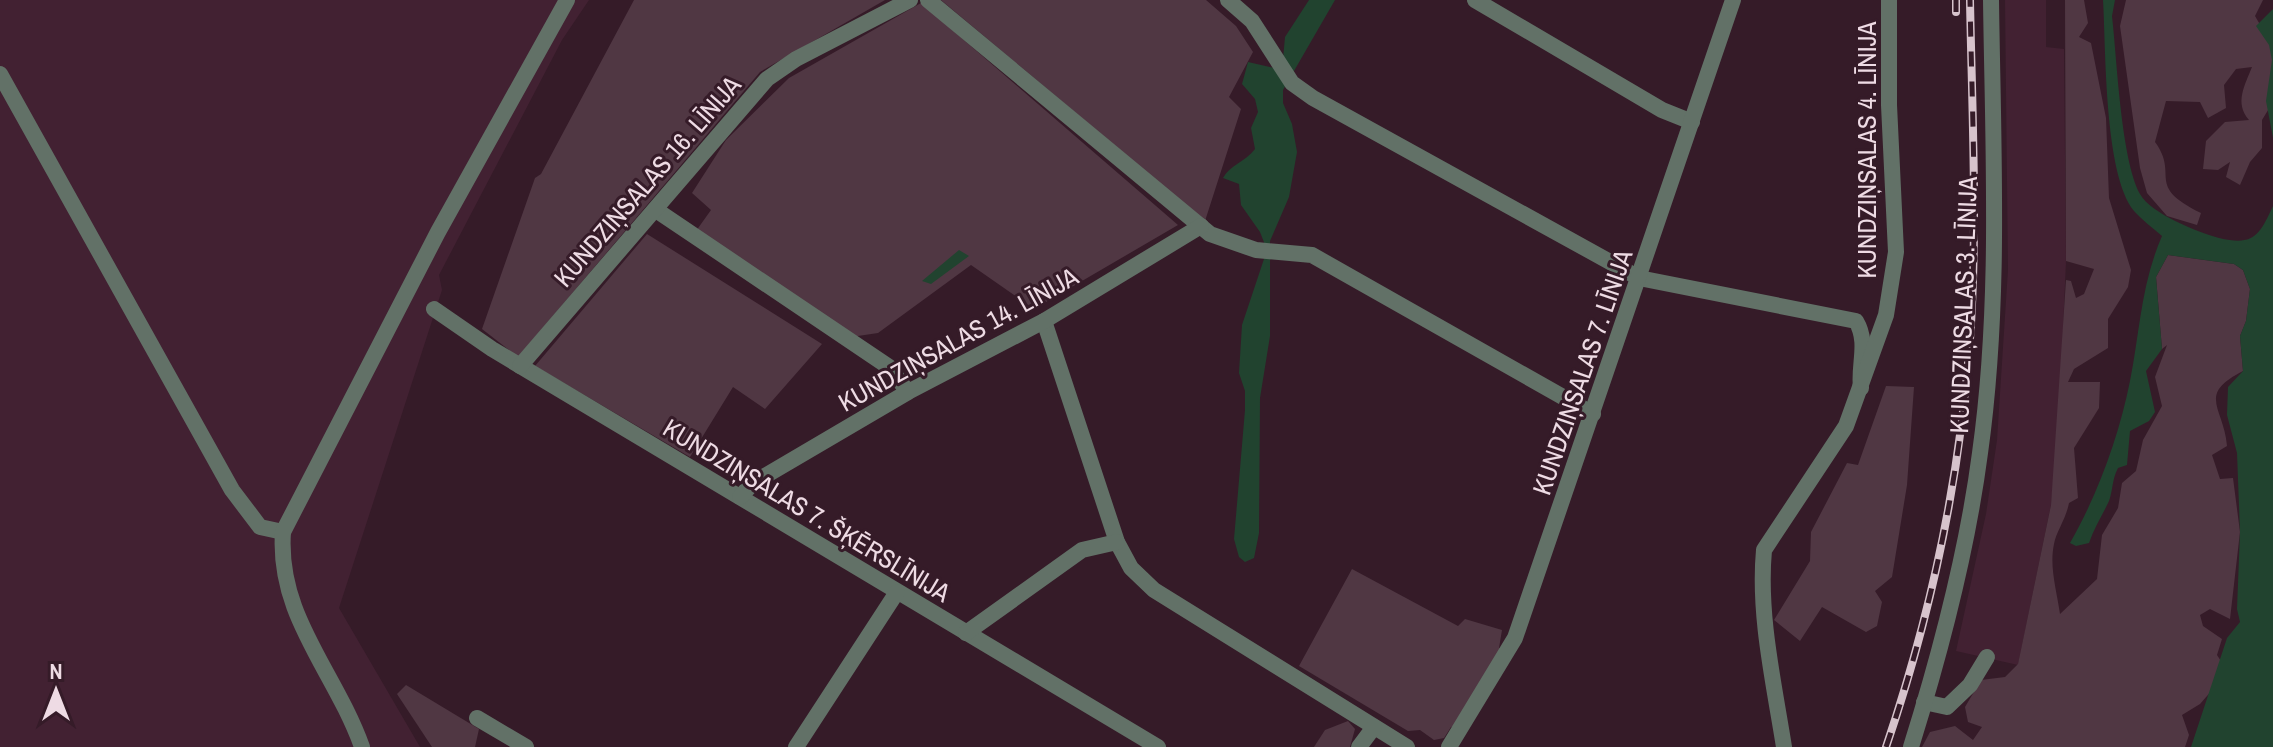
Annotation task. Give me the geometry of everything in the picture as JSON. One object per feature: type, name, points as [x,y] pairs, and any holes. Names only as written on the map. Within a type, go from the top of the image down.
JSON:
[{"type":"street","points":[[362,747],[339,694],[289,602],[281,555],[283,532],[438,232],[567,0]]},
{"type":"street","name":"KUNDZIŅSALAS 16. LĪNIJA","points":[[520,366],[656,210],[733,114],[767,79],[796,59],[910,0]]},
{"type":"street","points":[[928,0],[1210,234],[1256,250],[1312,255],[1593,414]]},
{"type":"street","points":[[1228,0],[1252,21],[1292,83],[1313,98],[1639,278],[1856,321],[1864,334],[1858,371],[1861,388]]},
{"type":"street","points":[[1475,0],[1662,110],[1692,122]]},
{"type":"street","name":"KUNDZIŅSALAS 7. LĪNIJA","points":[[1449,747],[1515,638],[1733,0]]},
{"type":"street","name":"KUNDZIŅSALAS 4. LĪNIJA","points":[[1784,747],[1768,645],[1762,572],[1764,550],[1846,426],[1886,315],[1896,252],[1889,105],[1889,0]]},
{"type":"street","name":"KUNDZIŅSALAS 3. LĪNIJA","points":[[1911,747],[1963,556],[1987,399],[1993,268],[1991,0]]},
{"type":"street","points":[[0,74],[232,490],[260,527],[283,532]]},
{"type":"street","points":[[656,210],[889,367],[908,392]]},
{"type":"street","name":"KUNDZIŅSALAS 14. LĪNIJA","points":[[740,497],[753,483],[908,392],[1044,321],[1201,226]]},
{"type":"street","name":"KUNDZIŅSALAS 7. ŠĶĒRSLĪNIJA","points":[[434,309],[520,366],[1158,747]]},
{"type":"street","points":[[1044,321],[1117,542],[1131,568],[1154,590],[1407,747]]},
{"type":"street","points":[[966,633],[1082,550],[1117,542]]},
{"type":"street","points":[[796,747],[897,592]]},
{"type":"street","points":[[1924,702],[1947,707],[1970,685],[1987,657]]},
{"type":"street","points":[[477,718],[526,747]]},
{"type":"street","points":[[1359,747],[1374,727]]},
{"type":"shaded area","points":[[0,0],[589,0],[562,40],[439,275],[442,290],[339,608],[420,747],[0,747]]},
{"type":"shaded area","points":[[634,0],[885,0],[760,72],[518,357],[482,329],[535,178],[541,174]]},
{"type":"shaded area","points":[[941,0],[1206,0],[1236,26],[1253,52],[1229,97],[1241,109],[1205,221]]},
{"type":"shaded area","points":[[1309,0],[1335,0],[1283,90],[1283,103],[1292,124],[1297,152],[1289,197],[1270,241],[1270,336],[1260,398],[1259,533],[1254,558],[1245,562],[1239,557],[1234,539],[1245,410],[1245,391],[1239,373],[1242,325],[1267,250],[1260,232],[1241,205],[1239,184],[1223,178],[1255,149],[1251,128],[1258,112],[1255,99],[1242,84],[1248,62],[1274,68],[1283,59],[1285,37]]},
{"type":"shaded area","points":[[2005,0],[2046,0],[2046,47],[2064,49],[2066,261],[2059,422],[2051,505],[2018,665],[1956,651],[1986,514],[1997,440],[2008,270]]},
{"type":"shaded area","points":[[2065,0],[2084,0],[2088,23],[2079,37],[2091,43],[2106,118],[2109,198],[2131,270],[2128,287],[2108,319],[2108,348],[2074,369],[2068,382],[2100,382],[2099,408],[2074,448],[2078,498],[2069,503],[2054,544],[2053,570],[2060,614],[2097,579],[2102,535],[2118,508],[2122,483],[2136,471],[2143,440],[2162,406],[2155,377],[2167,345],[2162,349],[2156,277],[2168,255],[2234,264],[2243,270],[2250,289],[2246,321],[2240,336],[2243,371],[2220,387],[2216,395],[2227,446],[2212,455],[2220,479],[2233,478],[2240,532],[2230,619],[2210,609],[2200,615],[2203,626],[2222,639],[2217,655],[2228,672],[2200,704],[2182,715],[2189,735],[2185,747],[1922,747],[1930,732],[1955,726],[1973,740],[1982,727],[1968,722],[1965,707],[1981,680],[2005,677],[2018,664],[2051,505],[2066,280],[2071,281],[2076,298],[2084,294],[2094,269],[2066,261]]},
{"type":"shaded area","points":[[2103,0],[2115,0],[2112,16],[2124,134],[2140,194],[2164,215],[2188,227],[2219,238],[2240,241],[2259,231],[2273,206],[2273,747],[2191,747],[2227,638],[2240,622],[2237,609],[2240,532],[2237,453],[2227,415],[2228,387],[2243,371],[2240,336],[2246,321],[2250,289],[2243,270],[2234,264],[2168,255],[2156,277],[2162,349],[2146,371],[2155,412],[2149,421],[2130,431],[2127,465],[2118,468],[2109,501],[2089,543],[2076,546],[2070,543],[2098,485],[2120,423],[2145,290],[2162,236],[2134,211],[2124,193],[2117,169],[2108,110]]},
{"type":"shaded area","points":[[2126,0],[2263,0],[2255,16],[2273,47],[2273,102],[2262,120],[2262,148],[2250,162],[2240,185],[2226,177],[2230,162],[2218,170],[2203,169],[2206,141],[2225,122],[2249,120],[2242,101],[2252,67],[2236,69],[2224,85],[2226,108],[2208,118],[2200,102],[2166,101],[2155,142],[2162,154],[2166,180],[2173,195],[2201,213],[2197,225],[2167,216],[2147,193],[2140,168],[2120,26]]},
{"type":"shaded area","points":[[921,3],[1178,225],[1034,309],[971,265],[878,333],[851,337],[696,231],[711,210],[692,193],[726,140],[789,78]]},
{"type":"shaded area","points":[[2273,9],[2273,138],[2266,101],[2272,60],[2269,45],[2256,26]]},
{"type":"shaded area","points":[[647,234],[822,344],[765,409],[733,387],[690,457],[535,366]]},
{"type":"shaded area","points":[[959,250],[969,256],[931,284],[922,281]]},
{"type":"shaded area","points":[[1886,386],[1914,387],[1907,485],[1892,577],[1875,591],[1882,602],[1877,626],[1866,632],[1822,607],[1800,641],[1774,620],[1810,561],[1811,532],[1847,463],[1858,465]]},
{"type":"shaded area","points":[[1352,569],[1458,626],[1465,619],[1502,630],[1499,648],[1504,651],[1457,726],[1451,727],[1444,738],[1434,740],[1420,730],[1408,731],[1299,666]]},
{"type":"shaded area","points":[[406,685],[479,729],[475,747],[432,747],[397,694]]},
{"type":"shaded area","points":[[1348,721],[1355,729],[1350,747],[1314,747],[1325,730]]},
{"type":"railway","points":[[1956,0],[1956,12]]},
{"type":"railway","points":[[1886,747],[1930,597],[1951,494],[1965,391],[1974,255],[1970,0]]}]
